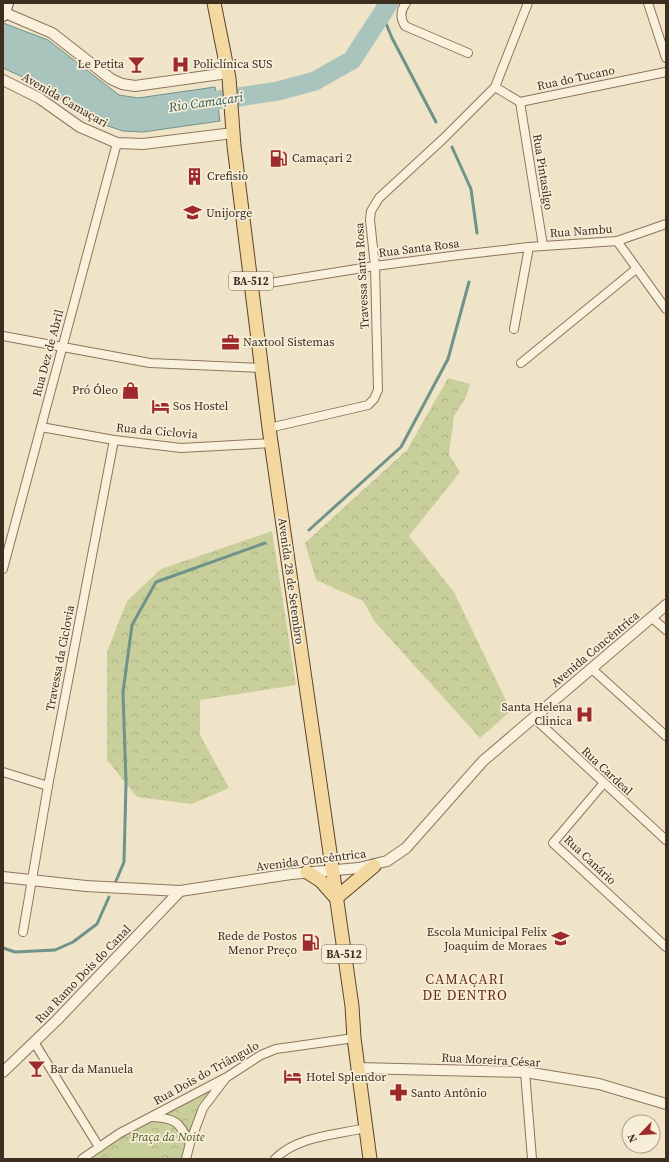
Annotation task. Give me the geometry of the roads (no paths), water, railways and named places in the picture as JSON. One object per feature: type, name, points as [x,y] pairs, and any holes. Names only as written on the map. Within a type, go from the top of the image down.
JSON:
[{"type":"main road","name":"Avenida 28 de Setembro","points":[[214,3],[229,78],[233,133],[261,368],[352,1006],[354,1038],[370,1159]]},
{"type":"main road","points":[[307,872],[321,881],[336,898],[374,866]]},
{"type":"street","points":[[406,3],[402,8],[402,20],[405,26],[468,53]]},
{"type":"street","name":"Travessa Santa Rosa","points":[[269,428],[368,405],[374,399],[378,390],[375,266],[370,220],[371,211],[379,198],[443,139],[494,87],[528,3]]},
{"type":"street","points":[[648,3],[666,58]]},
{"type":"street","points":[[4,11],[52,33],[111,79],[122,84],[135,86],[229,78]]},
{"type":"street","name":"Rua do Tucano","points":[[520,102],[666,72]]},
{"type":"street","name":"Avenida Camaçari","points":[[3,80],[39,98],[80,127],[117,144],[143,144],[233,133]]},
{"type":"street","points":[[494,87],[520,102]]},
{"type":"street","name":"Rua Pintasilgo","points":[[520,102],[543,246]]},
{"type":"street","name":"Rua Dez de Abril","points":[[3,569],[6,541],[41,427],[117,144]]},
{"type":"street","name":"Rua Nambu","points":[[543,246],[617,241],[666,224]]},
{"type":"street","points":[[617,241],[666,309]]},
{"type":"street","name":"Rua Santa Rosa","points":[[251,286],[375,266],[543,246]]},
{"type":"street","points":[[514,329],[529,247]]},
{"type":"street","points":[[521,363],[636,269]]},
{"type":"street","points":[[3,336],[150,362],[261,368]]},
{"type":"street","name":"Rua da Ciclovia","points":[[41,427],[114,440],[181,448],[272,443]]},
{"type":"street","name":"Travessa da Ciclovia","points":[[23,932],[48,786],[114,440]]},
{"type":"street","name":"Avenida Concêntrica","points":[[3,877],[86,886],[180,891],[307,872],[374,866],[388,861],[406,848],[483,760],[652,618],[666,604]]},
{"type":"street","points":[[652,618],[666,630]]},
{"type":"street","points":[[592,669],[666,736]]},
{"type":"street","name":"Rua Cardeal","points":[[533,717],[603,784],[666,840]]},
{"type":"street","points":[[3,772],[48,786]]},
{"type":"street","name":"Rua Canário","points":[[603,784],[553,843],[666,947]]},
{"type":"street","name":"Rua Ramo Dois do Canal","points":[[3,1072],[180,891]]},
{"type":"street","name":"Rua Dois do Triângulo","points":[[82,1159],[120,1133],[227,1077],[257,1057],[276,1048],[354,1038]]},
{"type":"street","points":[[34,1042],[99,1148]]},
{"type":"street","name":"Rua Moreira César","points":[[358,1068],[525,1072],[599,1084],[666,1104]]},
{"type":"street","points":[[525,1072],[532,1159]]},
{"type":"street","points":[[186,1159],[190,1143],[203,1108],[227,1077]]},
{"type":"street","points":[[152,1117],[168,1117],[176,1121],[182,1128],[190,1143]]},
{"type":"street","points":[[275,1159],[291,1146],[365,1128]]},
{"type":"water","points":[[3,23],[48,40],[119,95],[138,98],[215,87],[220,121],[143,132],[123,131],[90,120],[44,87],[3,68]]},
{"type":"waterway","name":"Rio Camaçari","points":[[191,104],[278,91],[315,81],[352,60],[389,3]]},
{"type":"waterway","points":[[382,14],[392,38],[436,122]]},
{"type":"waterway","points":[[452,147],[471,189],[477,233]]},
{"type":"waterway","points":[[309,530],[401,447],[448,359],[469,282]]},
{"type":"waterway","points":[[116,881],[124,862],[126,783],[123,692],[132,625],[156,582],[265,543]]},
{"type":"waterway","points":[[3,948],[15,952],[55,950],[73,942],[97,924],[109,897]]},
{"type":"place","name":"Le Petita","points":[[137,64]]},
{"type":"place","name":"Policlínica SUS","points":[[180,64]]},
{"type":"place","name":"Camaçari 2","points":[[279,158]]},
{"type":"place","name":"Crefisio","points":[[194,176]]},
{"type":"place","name":"Unijorge","points":[[193,213]]},
{"type":"place","name":"Naxtool Sistemas","points":[[230,342]]},
{"type":"place","name":"Pró Óleo","points":[[131,390]]},
{"type":"place","name":"Sos Hostel","points":[[160,406]]},
{"type":"place","name":"Santa Helena Clinica","points":[[585,714]]},
{"type":"place","name":"Escola Municipal Felix Joaquim de Moraes","points":[[560,939]]},
{"type":"place","name":"Rede de Postos Menor Preço","points":[[310,943]]},
{"type":"place","name":"Bar da Manuela","points":[[37,1069]]},
{"type":"place","name":"Hotel Splendor","points":[[293,1077]]},
{"type":"place","name":"Santo Antônio","points":[[398,1093]]},
{"type":"district","name":"CAMAÇARI DE DENTRO","points":[[465,988]]},
{"type":"park label","name":"Praça da Noite","points":[[168,1137]]}]
